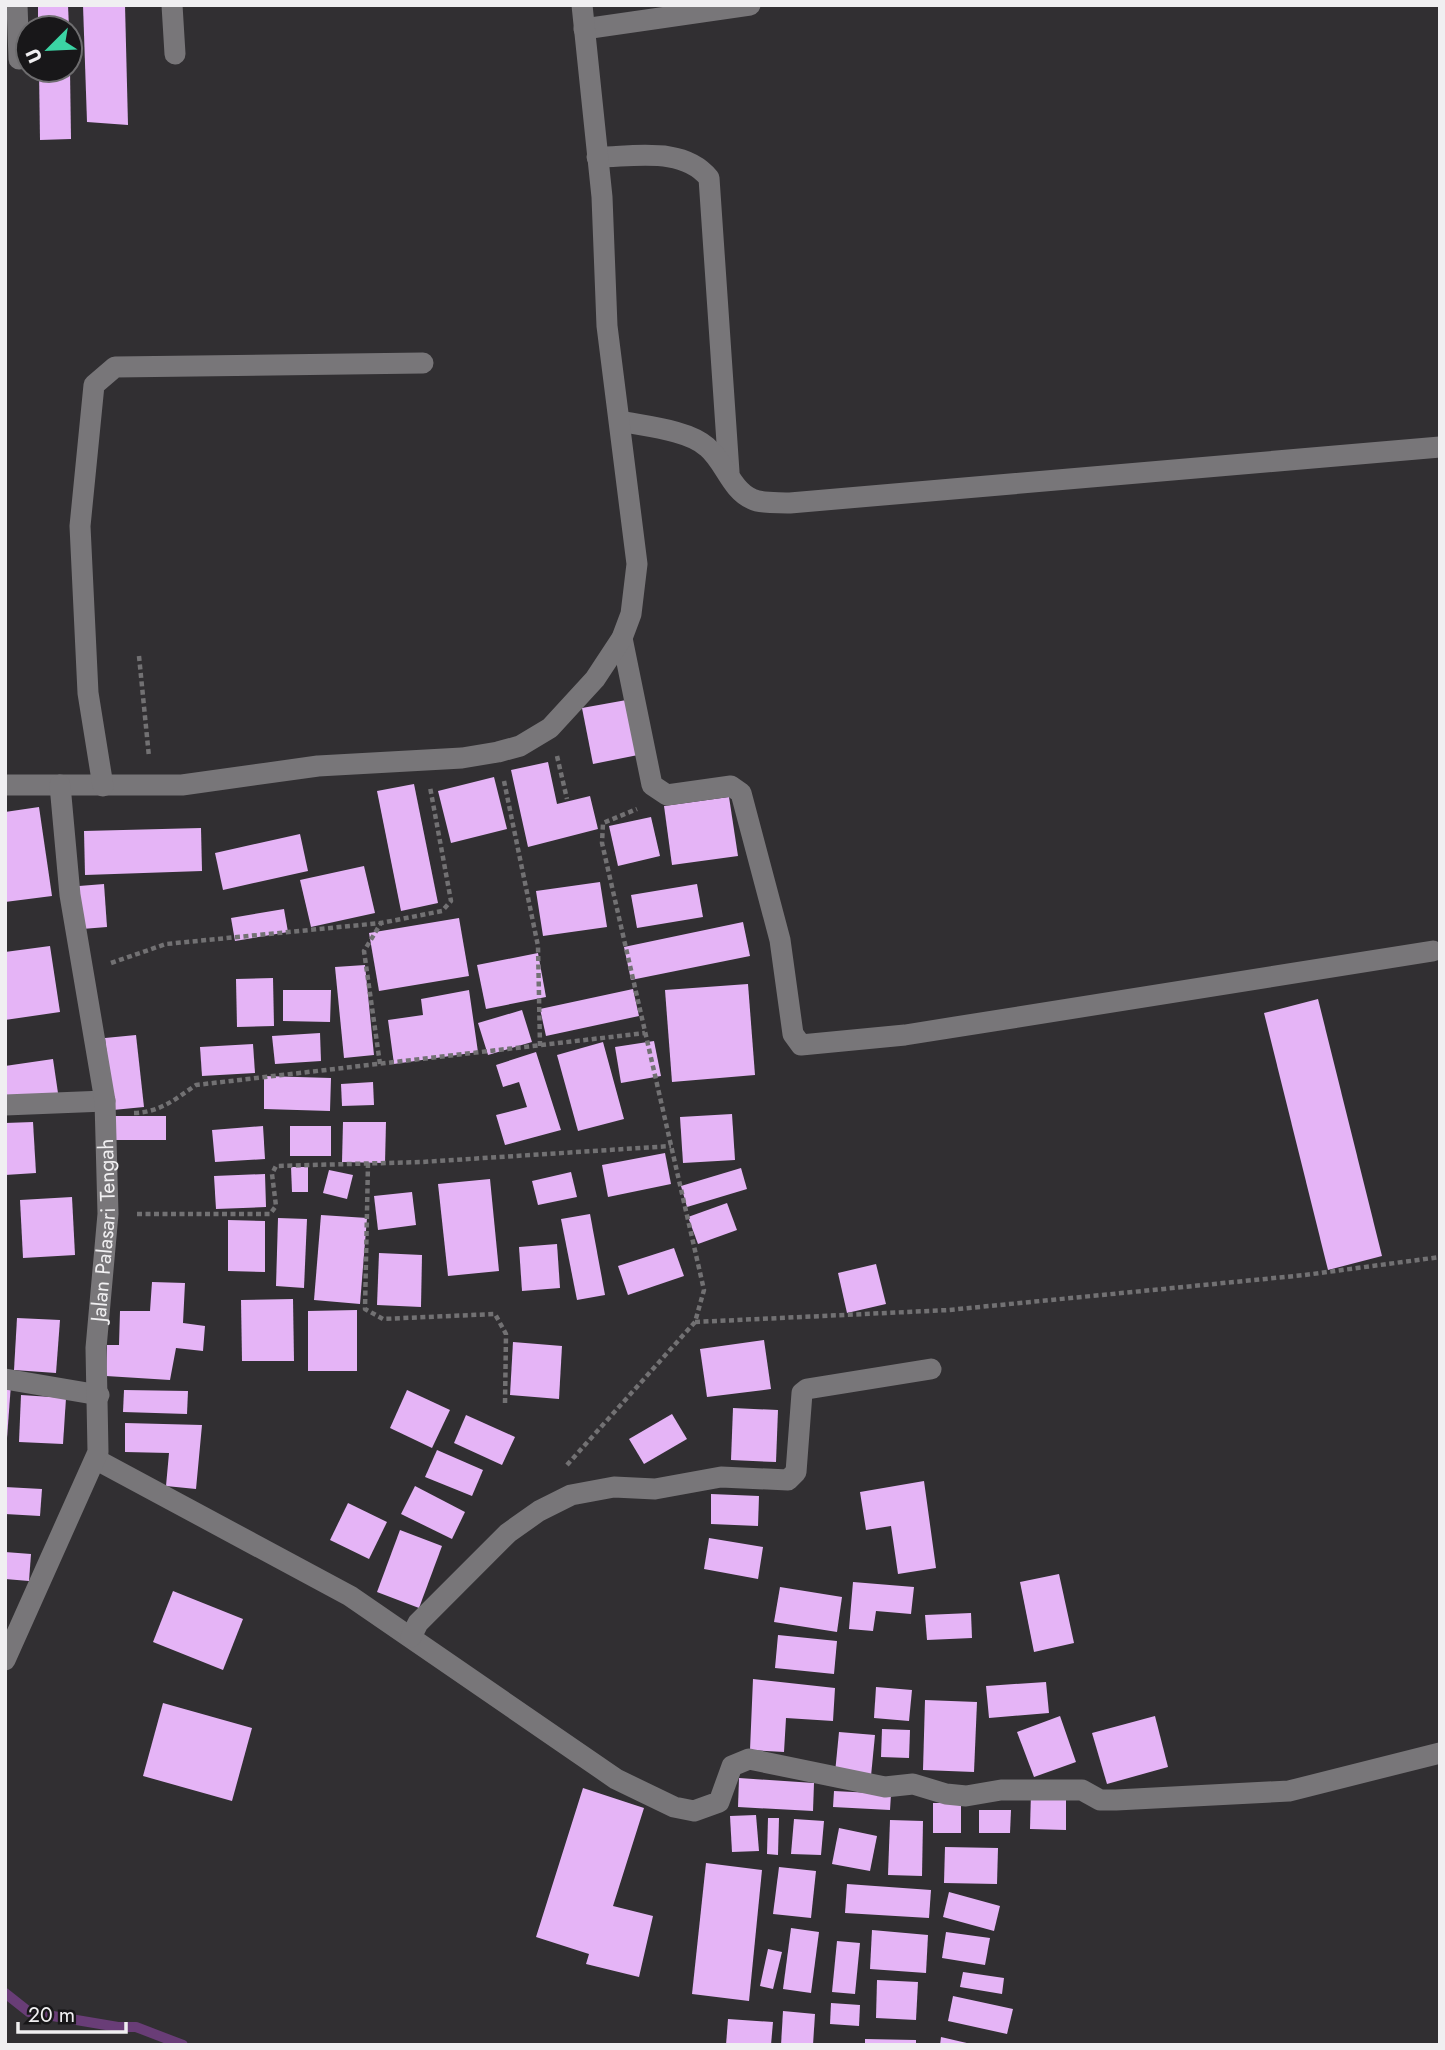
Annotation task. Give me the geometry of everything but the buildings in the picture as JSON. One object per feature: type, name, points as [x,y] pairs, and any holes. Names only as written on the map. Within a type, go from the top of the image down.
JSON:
[{"type":"street","points":[[172,5],[175,54]]},
{"type":"street","points":[[5,786],[182,785],[318,766],[498,752],[520,746],[550,728],[577,701],[622,638],[631,614],[637,564],[607,326],[597,157],[582,5]]},
{"type":"street","points":[[584,29],[750,5]]},
{"type":"street","points":[[597,157],[676,157],[700,167],[709,178],[729,472]]},
{"type":"street","points":[[103,786],[88,693],[80,526],[94,385],[115,368],[208,364],[423,363]]},
{"type":"street","points":[[620,421],[670,431],[706,445],[729,472],[737,489],[754,500],[790,503],[1440,447]]},
{"type":"street","points":[[622,638],[652,785],[667,795],[731,786],[741,793],[780,940],[793,1034],[801,1045],[905,1035],[1433,951]]},
{"type":"street","name":"Jalan Palasari Tengah","points":[[5,1660],[97,1460],[99,1395],[96,1348],[108,1214],[105,1107],[70,895],[60,785]]},
{"type":"street","points":[[5,1105],[105,1107]]},
{"type":"street","points":[[411,1637],[418,1623],[508,1533],[538,1511],[571,1495],[614,1487],[655,1489],[721,1477],[788,1480],[796,1472],[802,1393],[807,1389],[931,1369]]},
{"type":"street","points":[[5,1379],[99,1395]]},
{"type":"street","points":[[97,1460],[350,1596],[616,1779],[674,1807],[694,1811],[719,1802],[732,1766],[750,1759],[874,1785],[913,1784],[966,1796],[1002,1790],[1082,1790],[1100,1800],[1116,1800],[1289,1791],[1440,1753]]},
{"type":"path","points":[[139,656],[152,785]]},
{"type":"path","points":[[550,728],[567,799]]},
{"type":"path","points":[[498,752],[538,946],[540,1046]]},
{"type":"path","points":[[85,983],[105,965],[166,944],[380,923],[442,911],[451,901],[425,759]]},
{"type":"path","points":[[563,1469],[695,1322],[704,1290],[602,843],[603,823],[639,807],[652,785]]},
{"type":"path","points":[[380,923],[364,951],[380,1064]]},
{"type":"path","points":[[105,1107],[148,1112],[172,1104],[196,1085],[645,1033]]},
{"type":"path","points":[[108,1214],[270,1214],[276,1206],[272,1174],[276,1166],[671,1146]]},
{"type":"path","points":[[368,1163],[365,1309],[383,1319],[495,1314],[506,1334],[505,1404]]},
{"type":"path","points":[[695,1322],[949,1310],[1305,1275],[1440,1256]]},
{"type":"waterway","points":[[5,1993],[29,2012],[118,2027],[136,2027],[183,2045]]}]
